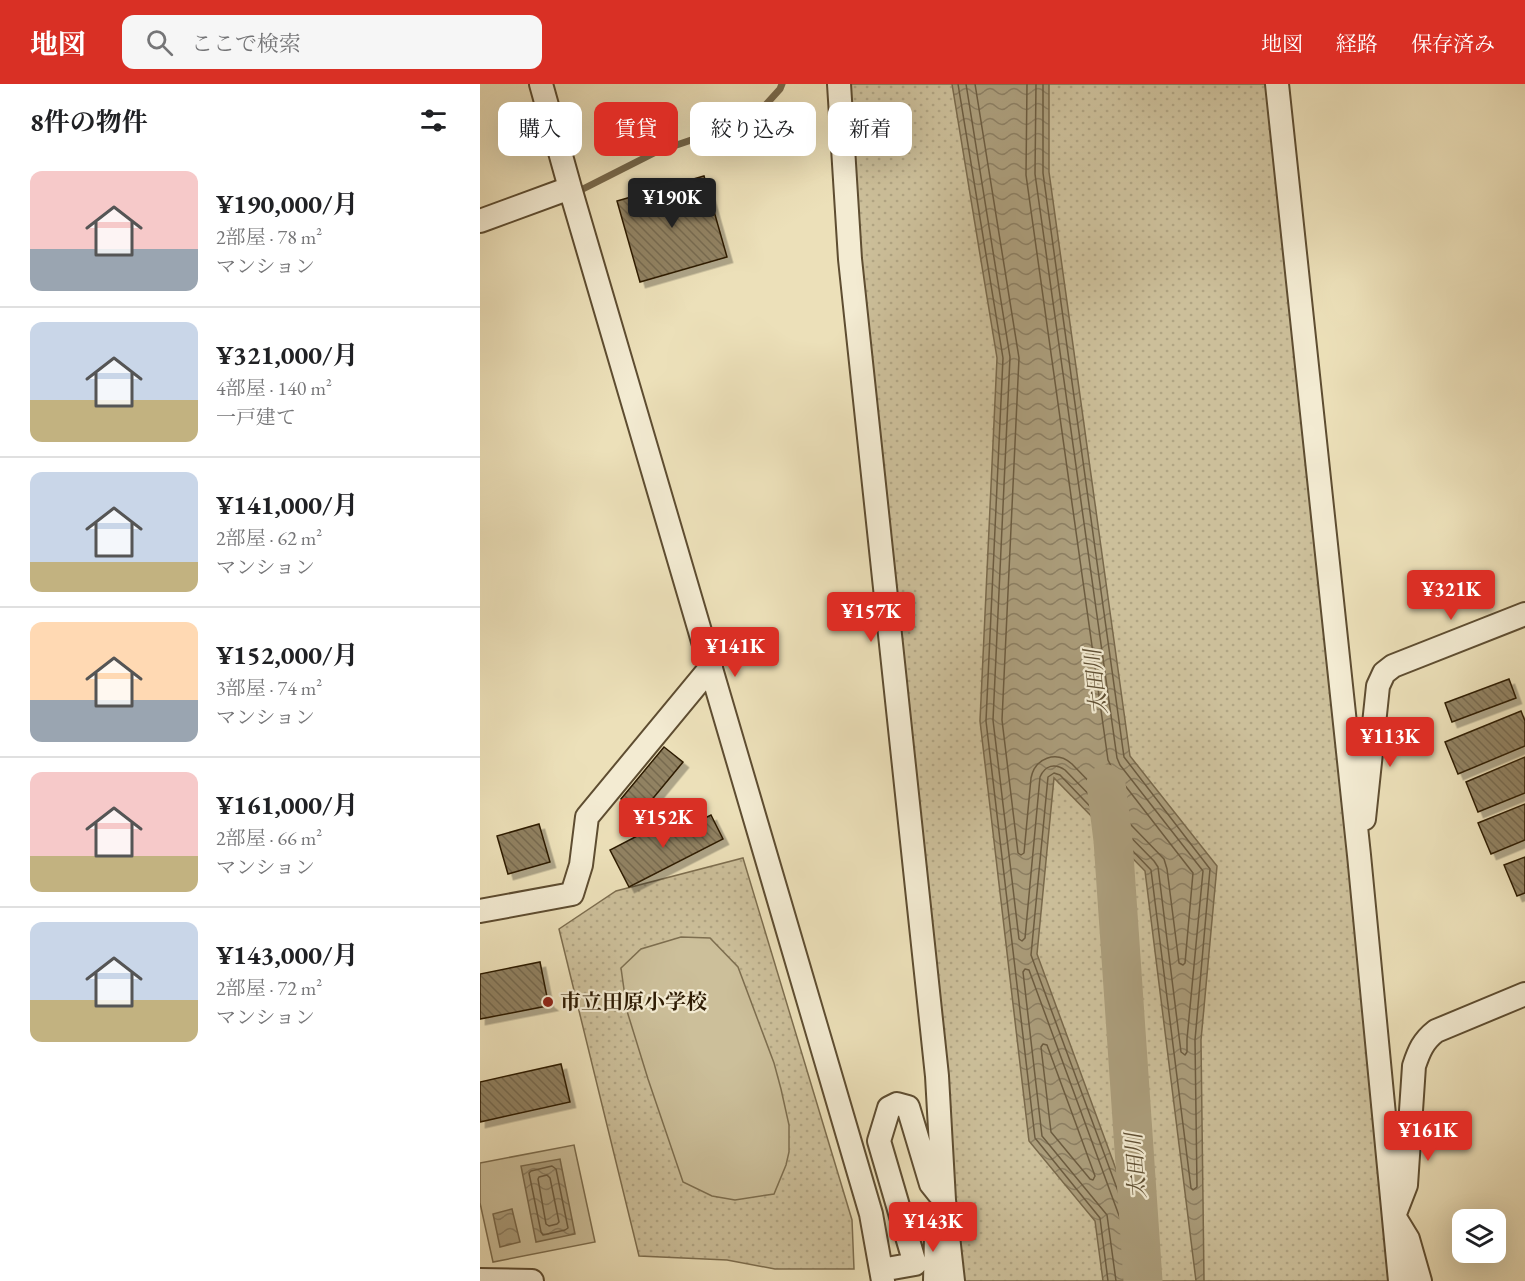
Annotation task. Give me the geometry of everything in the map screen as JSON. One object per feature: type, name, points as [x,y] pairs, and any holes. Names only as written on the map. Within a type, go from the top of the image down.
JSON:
[{"type":"street","points":[[541,84],[872,1214],[882,1275],[915,1264],[879,1141],[889,1108],[897,1104],[908,1107],[932,1184],[944,1200],[937,1233],[935,1281]]},
{"type":"street","points":[[839,84],[850,258],[937,1076],[944,1200],[953,1281]]},
{"type":"street","points":[[1277,84],[1359,855],[1400,1281]]},
{"type":"street","points":[[480,221],[570,188]]},
{"type":"street","points":[[1359,855],[1378,686],[1384,673],[1393,666],[1525,614]]},
{"type":"street","points":[[480,911],[572,894],[581,865],[587,817],[711,667]]},
{"type":"street","points":[[1394,1216],[1406,1185],[1414,1066],[1420,1048],[1436,1031],[1525,994]]},
{"type":"street","points":[[1394,1216],[1408,1239],[1420,1281]]},
{"type":"street","points":[[480,1280],[532,1281]]},
{"type":"shaded area","points":[[841,84],[1274,84],[1397,1281],[954,1281],[848,156],[912,156],[912,102],[843,102]]},
{"type":"shaded area","points":[[743,858],[852,1220],[854,1269],[775,1269],[727,1260],[639,1256],[559,929],[616,891]]},
{"type":"shaded area","points":[[681,937],[710,938],[738,967],[774,1063],[789,1125],[789,1152],[774,1194],[735,1200],[712,1196],[683,1182],[627,1011],[621,968],[641,949]]},
{"type":"shaded area","points":[[574,1145],[595,1242],[493,1262],[480,1203],[480,1163]]},
{"type":"water","points":[[952,84],[1049,84],[1049,172],[1130,756],[1217,866],[1201,1040],[1204,1281],[1196,1281],[1145,871],[1054,778],[1037,954],[1157,1281],[1103,1281],[1095,1221],[1029,1141],[980,721],[997,358]]},
{"type":"water","points":[[560,1159],[575,1234],[536,1242],[521,1166]]},
{"type":"water","points":[[512,1209],[520,1242],[500,1247],[493,1214]]},
{"type":"building","points":[[704,176],[727,257],[640,282],[617,201]]},
{"type":"building","points":[[1509,679],[1516,698],[1452,722],[1445,703]]},
{"type":"building","points":[[1521,711],[1525,721],[1525,746],[1458,774],[1445,742]]},
{"type":"building","points":[[664,747],[683,762],[640,814],[621,799]]},
{"type":"building","points":[[1525,757],[1525,793],[1478,812],[1466,782]]},
{"type":"building","points":[[1525,804],[1525,840],[1491,854],[1478,823]]},
{"type":"building","points":[[711,815],[723,839],[629,887],[610,850],[664,822],[671,835]]},
{"type":"building","points":[[539,824],[550,862],[508,874],[497,836]]},
{"type":"building","points":[[1525,857],[1525,893],[1517,896],[1504,865]]},
{"type":"building","points":[[540,962],[548,1002],[552,1005],[480,1019],[480,974]]},
{"type":"building","points":[[561,1064],[570,1102],[480,1122],[480,1082]]},
{"type":"waterway","points":[[575,193],[656,152],[709,134],[762,109],[782,84]]},
{"type":"waterway","name":"太田川","points":[[1106,784],[1113,840],[1143,1281]]},
{"type":"place","name":"市立田原小学校","points":[[548,1002]]}]
